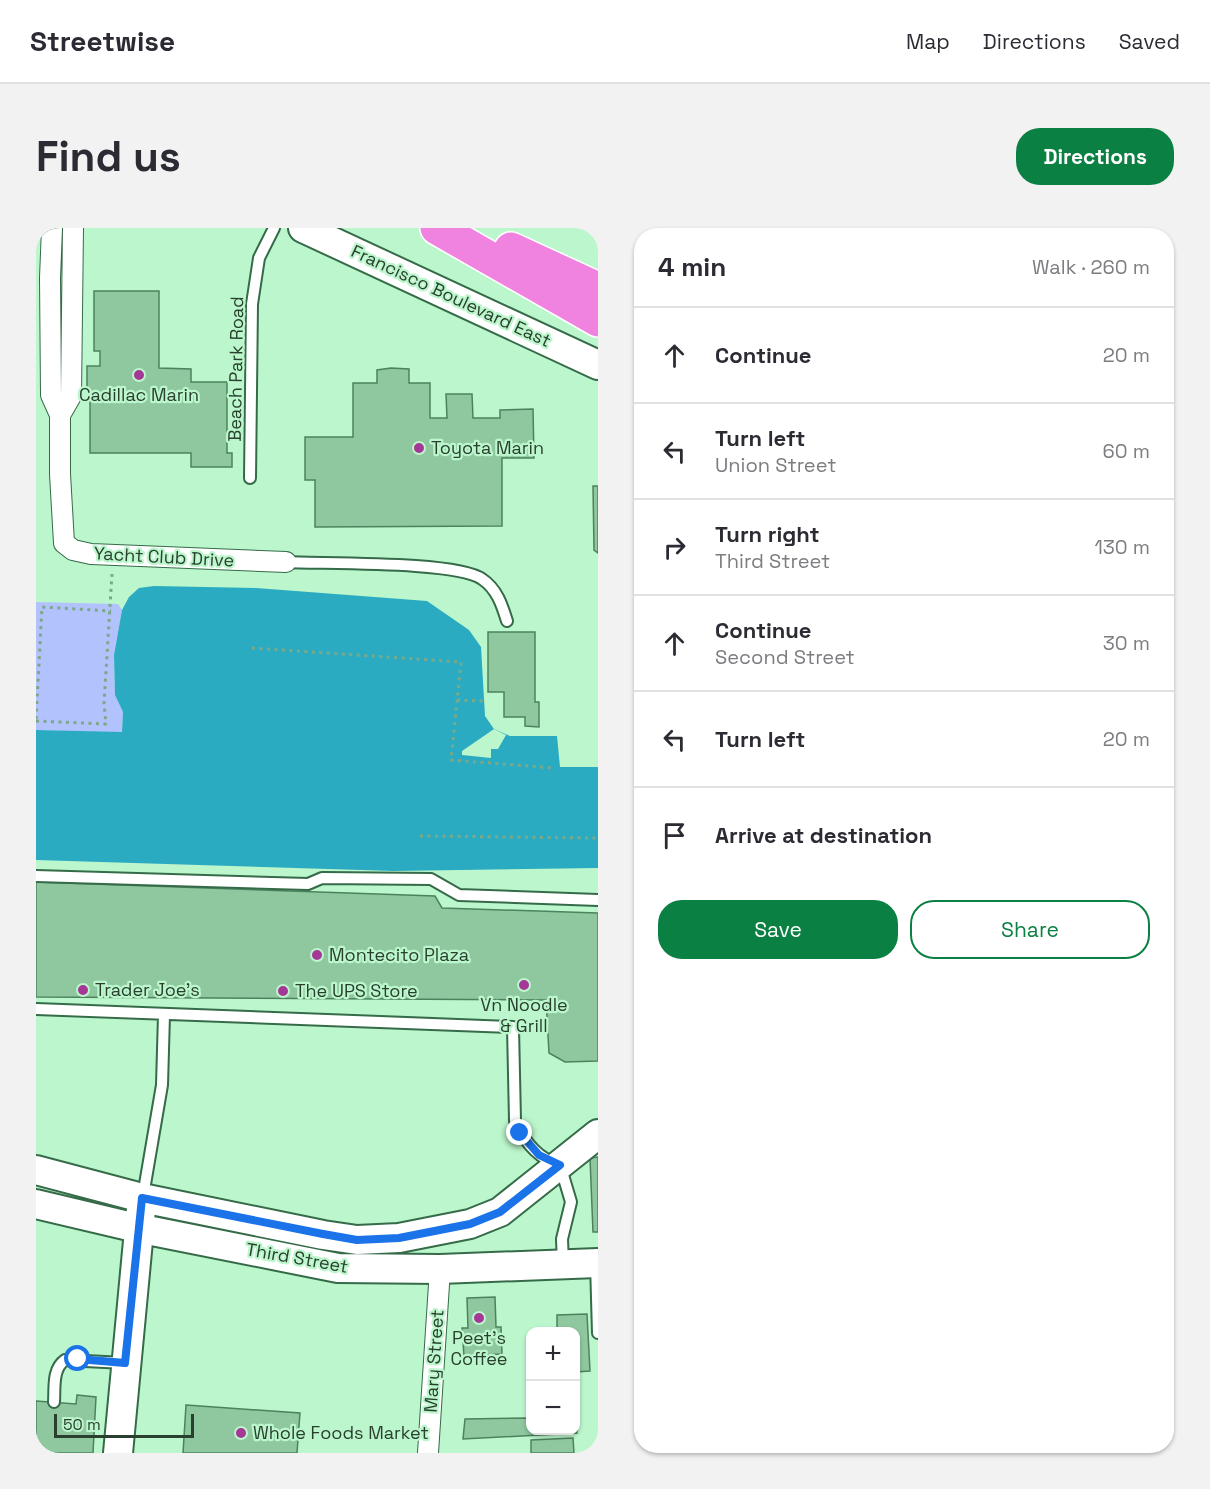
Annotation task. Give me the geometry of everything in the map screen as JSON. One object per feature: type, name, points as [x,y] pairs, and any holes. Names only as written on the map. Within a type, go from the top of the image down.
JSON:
[{"type":"highway","points":[[437,228],[598,321]]},
{"type":"highway","points":[[465,228],[598,289]]},
{"type":"main road","name":"Francisco Boulevard East","points":[[303,228],[598,365]]},
{"type":"main road","name":"Third Street","points":[[36,1170],[142,1198],[357,1240],[399,1238],[470,1224],[500,1212],[598,1134]]},
{"type":"main road","points":[[118,1453],[137,1228],[142,1198]]},
{"type":"main road","name":"Third Street","points":[[36,1204],[137,1228],[338,1268],[440,1269],[597,1263]]},
{"type":"street","name":"Yacht Club Drive","points":[[52,228],[51,395],[60,415],[64,543],[73,550],[112,555],[286,562]]},
{"type":"street","name":"Yacht Club Drive","points":[[60,415],[71,396],[73,228]]},
{"type":"street","name":"Mary Street","points":[[428,1453],[440,1269]]},
{"type":"lane","name":"Beach Park Road","points":[[250,478],[252,304],[259,258],[274,228]]},
{"type":"lane","points":[[286,562],[452,569],[482,578],[498,595],[507,621]]},
{"type":"lane","points":[[36,876],[308,884],[322,878],[431,879],[459,895],[598,900]]},
{"type":"lane","points":[[36,1009],[513,1028],[515,1121],[520,1133],[539,1155],[560,1165],[571,1202],[562,1239],[563,1264]]},
{"type":"lane","points":[[142,1198],[162,1085],[164,1015]]},
{"type":"lane","points":[[597,1263],[598,1333]]},
{"type":"lane","points":[[54,1402],[56,1371],[58,1365],[65,1360],[125,1363]]},
{"type":"path","points":[[111,611],[42,608],[36,720],[106,724],[104,704],[111,611],[112,555]]},
{"type":"path","points":[[252,648],[461,662],[451,760],[554,768]]},
{"type":"path","points":[[457,700],[484,701]]},
{"type":"path","points":[[420,836],[598,838]]},
{"type":"shaded area","points":[[154,586],[256,588],[427,601],[469,630],[481,647],[485,716],[494,729],[510,736],[557,736],[560,767],[598,767],[598,868],[394,871],[36,860],[36,730],[122,732],[123,712],[115,695],[114,655],[122,610],[129,597],[139,588]]},
{"type":"shaded area","points":[[36,602],[118,604],[122,610],[114,655],[115,695],[123,712],[122,733],[36,730]]},
{"type":"pier","points":[[494,729],[506,735],[498,749],[491,749],[491,758],[462,755],[462,751]]},
{"type":"building","name":"Cadillac Marin","points":[[94,291],[159,291],[159,368],[191,369],[191,382],[227,382],[227,453],[232,453],[232,467],[191,467],[191,453],[90,453],[90,390],[87,390],[87,366],[100,366],[100,351],[94,351]]},
{"type":"building","name":"Toyota Marin","points":[[409,369],[409,383],[430,383],[430,418],[447,418],[446,394],[472,394],[473,418],[500,418],[500,410],[533,409],[534,458],[502,458],[502,526],[315,527],[315,480],[305,480],[305,437],[353,437],[353,383],[377,383],[377,370]]},
{"type":"building","points":[[593,486],[598,486],[598,553],[594,550]]},
{"type":"building","points":[[488,632],[535,632],[535,702],[539,702],[539,727],[525,726],[525,717],[504,717],[504,692],[488,692]]},
{"type":"building","name":"Montecito Plaza","points":[[36,882],[435,896],[442,908],[598,913],[598,1061],[565,1062],[549,1053],[546,1000],[36,997]]},
{"type":"building","points":[[598,1157],[598,1232],[593,1232],[590,1158]]},
{"type":"building","points":[[495,1297],[496,1327],[501,1327],[502,1354],[464,1356],[462,1328],[468,1328],[467,1298]]},
{"type":"building","points":[[587,1314],[590,1371],[580,1372],[580,1327],[557,1327],[557,1315]]},
{"type":"building","points":[[77,1395],[96,1397],[93,1453],[36,1453],[36,1401],[76,1404]]},
{"type":"building","name":"Whole Foods Market","points":[[186,1405],[300,1413],[297,1453],[183,1453]]},
{"type":"building","points":[[526,1418],[526,1435],[539,1435],[463,1439],[465,1419]]},
{"type":"building","points":[[573,1438],[574,1453],[531,1453],[531,1440]]},
{"type":"place","name":"Cadillac Marin","points":[[139,375]]},
{"type":"place","name":"Toyota Marin","points":[[419,448]]},
{"type":"place","name":"Montecito Plaza","points":[[317,955]]},
{"type":"place","name":"Vn Noodle & Grill","points":[[524,985]]},
{"type":"place","name":"Trader Joe's","points":[[83,990]]},
{"type":"place","name":"The UPS Store","points":[[283,991]]},
{"type":"place","name":"Peet's Coffee","points":[[479,1318]]},
{"type":"place","name":"Whole Foods Market","points":[[241,1433]]},
{"type":"route","points":[[78,1359],[125,1363],[137,1228],[142,1198],[357,1240],[399,1238],[434,1232],[470,1224],[500,1212],[560,1165],[539,1155],[520,1133]]}]
